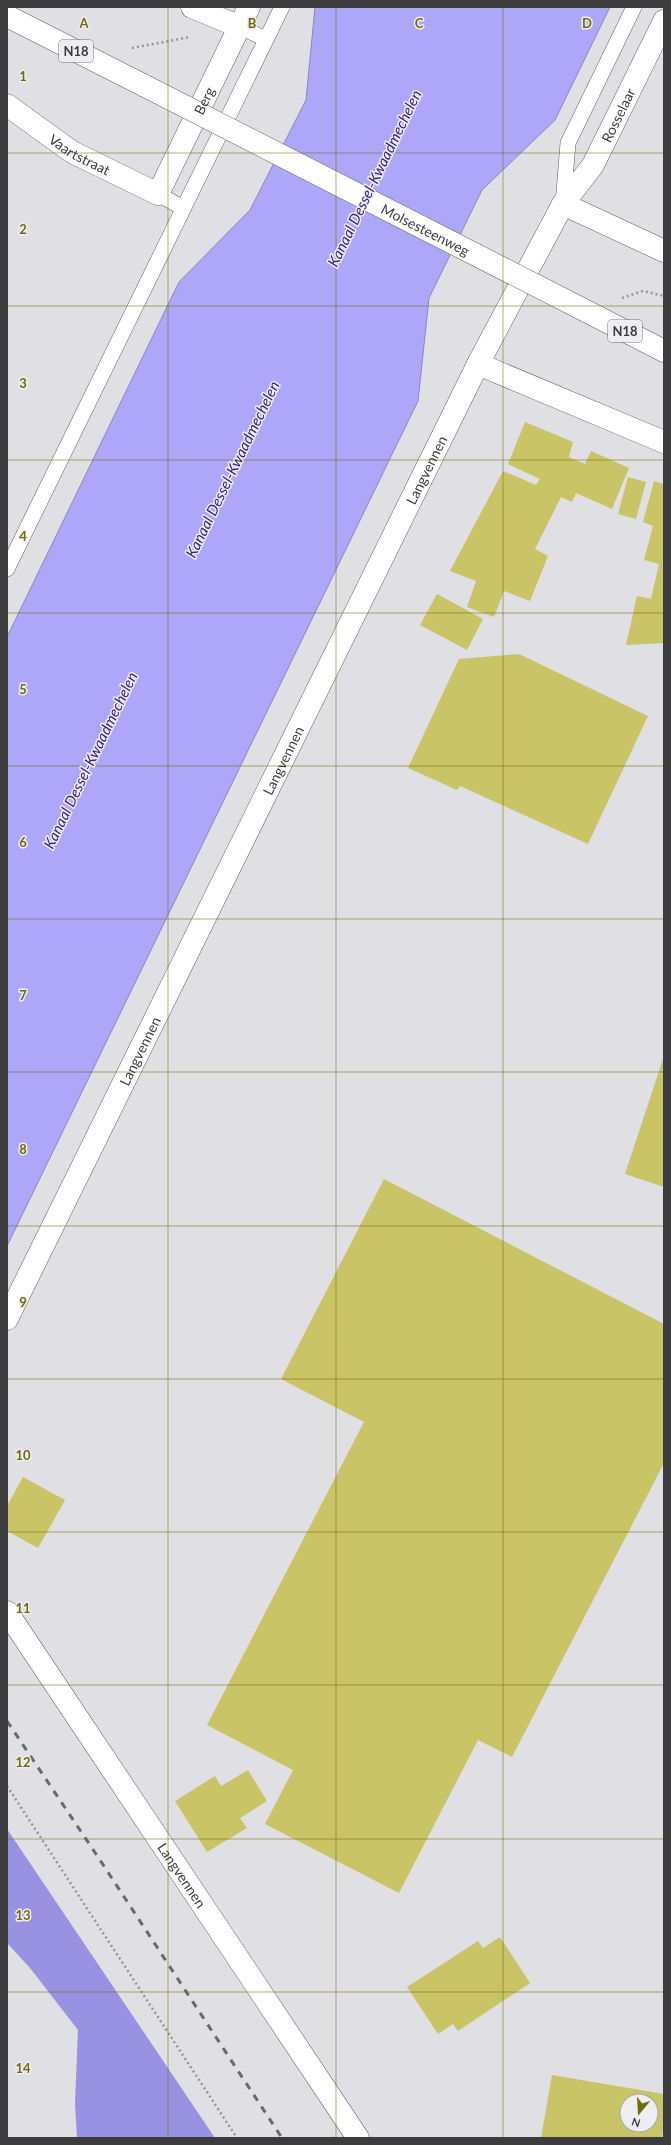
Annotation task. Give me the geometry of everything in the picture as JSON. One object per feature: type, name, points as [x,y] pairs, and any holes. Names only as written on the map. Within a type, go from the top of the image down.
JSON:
[{"type":"street","points":[[192,7],[240,27]]},
{"type":"street","name":"Berg","points":[[158,194],[249,7]]},
{"type":"street","name":"N18","points":[[7,16],[87,57]]},
{"type":"street","name":"Rosselaar","points":[[562,204],[593,165],[664,21]]},
{"type":"street","name":"Molsesteenweg","points":[[87,57],[664,351]]},
{"type":"street","name":"Vaartstraat","points":[[7,105],[72,152],[158,194]]},
{"type":"street","points":[[562,204],[664,251]]},
{"type":"street","name":"Langvennen","points":[[7,1319],[478,364],[562,204]]},
{"type":"street","points":[[478,364],[664,442]]},
{"type":"street","name":"Langvennen","points":[[7,1612],[358,2138]]},
{"type":"lane","points":[[7,569],[282,7]]},
{"type":"lane","points":[[562,204],[568,143],[634,7]]},
{"type":"lane","points":[[240,27],[266,39]]},
{"type":"lane","points":[[158,194],[183,208]]},
{"type":"path","points":[[87,57],[194,36]]},
{"type":"path","points":[[7,1786],[237,2138]]},
{"type":"shaded area","points":[[7,1829],[215,2138],[77,2138],[75,2104],[78,2030],[30,1968],[7,1943]]},
{"type":"water","name":"Kanaal Dessel-Kwaadmechelen","points":[[315,7],[610,7],[555,120],[482,190],[429,298],[418,401],[7,1246],[7,637],[179,282],[250,210],[306,100]]},
{"type":"building","points":[[525,422],[573,442],[569,457],[585,464],[591,451],[629,468],[612,509],[576,493],[572,502],[561,497],[535,549],[548,556],[530,601],[504,591],[494,617],[467,607],[476,581],[450,571],[503,471],[536,485],[540,479],[508,464]]},
{"type":"building","points":[[628,477],[646,482],[636,519],[618,514]]},
{"type":"building","points":[[654,481],[664,484],[664,643],[626,645],[637,596],[651,599],[659,564],[644,560],[653,526],[643,522]]},
{"type":"building","points":[[437,594],[483,619],[467,650],[420,625]]},
{"type":"building","points":[[519,654],[648,716],[588,844],[460,786],[457,790],[408,768],[459,659]]},
{"type":"building","points":[[664,1056],[664,1187],[625,1174]]},
{"type":"building","points":[[384,1179],[664,1324],[664,1463],[512,1757],[478,1740],[399,1893],[265,1824],[293,1770],[207,1725],[364,1422],[281,1379]]},
{"type":"building","points":[[23,1477],[65,1500],[38,1548],[7,1531],[7,1506]]},
{"type":"building","points":[[248,1770],[267,1801],[240,1818],[247,1828],[207,1852],[175,1801],[215,1776],[221,1786]]},
{"type":"building","points":[[500,1937],[530,1983],[458,2031],[453,2024],[438,2034],[407,1987],[478,1941],[483,1948]]},
{"type":"building","points":[[552,2075],[658,2093],[619,2093],[619,2133],[659,2133],[659,2093],[664,2094],[664,2124],[662,2138],[541,2138]]},
{"type":"railway","points":[[7,1721],[282,2138]]}]
